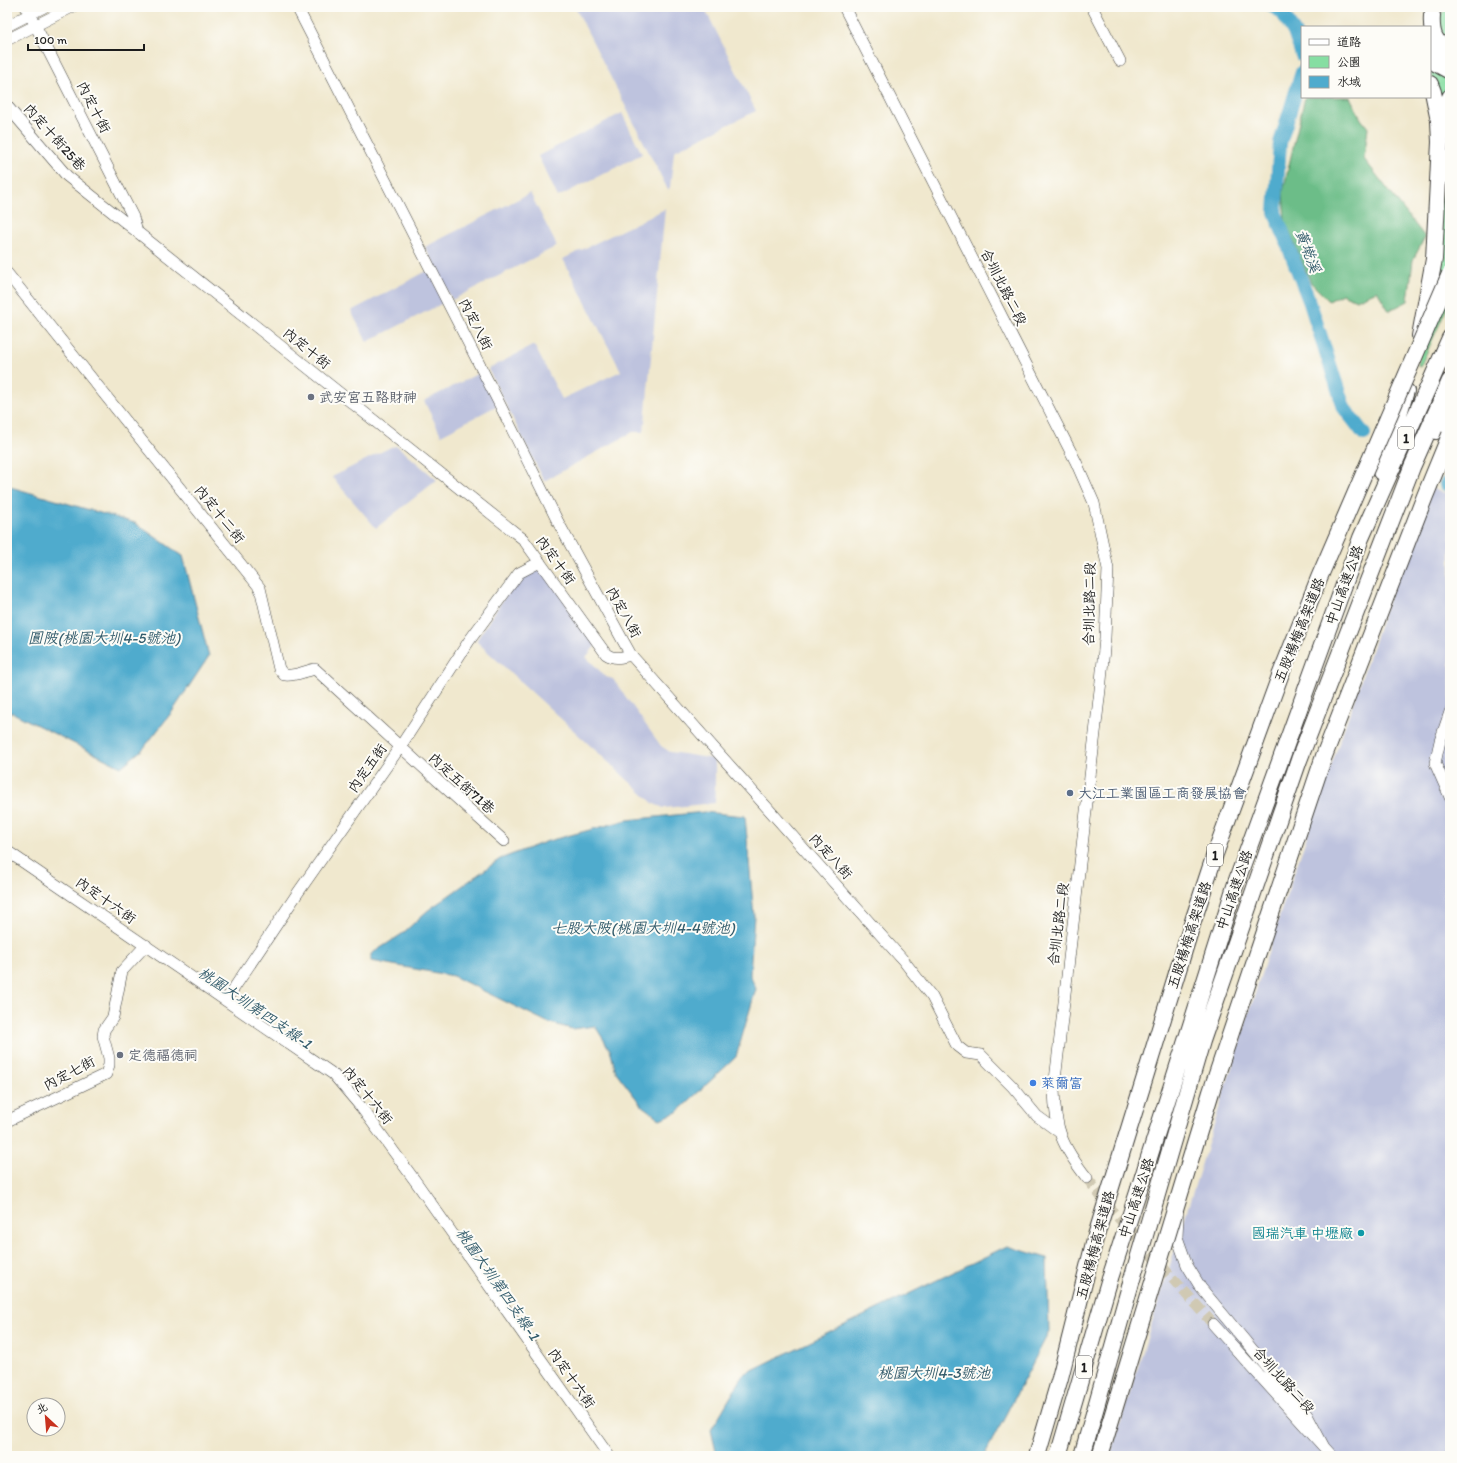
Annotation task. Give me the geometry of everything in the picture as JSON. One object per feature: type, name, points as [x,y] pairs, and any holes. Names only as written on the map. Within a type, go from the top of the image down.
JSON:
[{"type":"highway","points":[[1430,21],[1433,34],[1439,43],[1443,47],[1450,48]]},
{"type":"highway","points":[[1431,42],[1437,51],[1450,62]]},
{"type":"highway","points":[[1431,61],[1450,71]]},
{"type":"highway","points":[[1361,538],[1416,356],[1434,259],[1440,142],[1439,120],[1431,87]]},
{"type":"highway","points":[[1440,142],[1450,97]]},
{"type":"highway","name":"五股楊梅高架道路","points":[[1036,1456],[1060,1378],[1100,1224],[1215,854],[1280,676],[1319,578],[1450,274]]},
{"type":"highway","name":"中山高速公路","points":[[1058,1456],[1110,1278],[1140,1189],[1187,1033],[1236,880],[1361,538],[1450,338]]},
{"type":"highway","name":"中山高速公路","points":[[1082,1456],[1202,1041],[1299,760],[1412,467],[1450,381]]},
{"type":"highway","points":[[1412,467],[1450,410]]},
{"type":"highway","points":[[1100,1456],[1211,1092],[1324,756],[1450,435]]},
{"type":"street","points":[[7,26],[28,11],[44,7]]},
{"type":"street","points":[[7,40],[72,7]]},
{"type":"street","name":"內定八街","points":[[297,7],[558,522],[631,654],[903,960],[932,997],[957,1046],[966,1053],[982,1055],[1012,1086],[1037,1116],[1059,1132]]},
{"type":"street","name":"合圳北路二段","points":[[844,7],[1076,462],[1094,503],[1101,534],[1108,569],[1105,638],[1054,1089],[1055,1109],[1059,1132],[1069,1153],[1087,1178]]},
{"type":"street","points":[[1092,7],[1120,61]]},
{"type":"street","name":"內定十街","points":[[28,11],[133,217],[137,231],[523,539],[606,654],[611,658],[618,658],[631,654]]},
{"type":"street","name":"內定十街25巷","points":[[7,106],[67,176],[137,231]]},
{"type":"street","name":"內定十二街","points":[[7,273],[260,588],[279,669],[284,675],[289,676],[315,669],[400,747]]},
{"type":"street","points":[[1324,1447],[1307,1415],[1201,1288],[1187,1265],[1177,1237],[1179,1172],[1252,946],[1398,547],[1450,445]]},
{"type":"street","name":"內定五街","points":[[226,1000],[297,894],[400,747],[469,641],[519,573],[540,562]]},
{"type":"street","points":[[1450,712],[1440,741],[1435,762],[1450,797]]},
{"type":"street","name":"內定五街71巷","points":[[400,747],[504,840]]},
{"type":"street","name":"內定十六街","points":[[7,851],[146,945],[336,1077],[361,1106],[416,1182],[609,1456]]},
{"type":"street","name":"內定七街","points":[[7,1121],[106,1074],[109,1058],[103,1036],[104,1030],[113,1017],[122,971],[146,945]]},
{"type":"street","name":"合圳北路二段","points":[[1213,1324],[1332,1456]]},
{"type":"street","points":[[1268,1369],[1276,1386],[1275,1392]]},
{"type":"street","points":[[1446,1456],[1450,1454]]},
{"type":"shaded area","points":[[575,7],[704,7],[756,111],[676,150],[674,153],[670,187],[668,190]]},
{"type":"shaded area","points":[[622,113],[642,154],[558,197],[538,156]]},
{"type":"shaded area","points":[[530,193],[557,246],[452,300],[425,247]]},
{"type":"shaded area","points":[[665,209],[644,432],[633,432],[544,481],[488,369],[534,345],[562,399],[621,371],[563,259]]},
{"type":"shaded area","points":[[429,270],[445,302],[367,342],[351,311]]},
{"type":"shaded area","points":[[483,371],[500,404],[441,435],[424,401]]},
{"type":"shaded area","points":[[397,446],[437,480],[376,528],[332,477],[391,447]]},
{"type":"shaded area","points":[[1428,486],[1450,495],[1450,1456],[1110,1456],[1281,911]]},
{"type":"shaded area","points":[[538,570],[544,571],[596,645],[586,657],[606,677],[613,679],[661,746],[670,752],[715,759],[715,803],[664,808],[654,804],[476,641],[515,581]]},
{"type":"green space","points":[[1449,7],[1450,44],[1439,36],[1437,18]]},
{"type":"green space","points":[[1431,66],[1449,79],[1450,85],[1444,104],[1431,74]]},
{"type":"green space","points":[[1305,98],[1350,98],[1361,119],[1368,128],[1364,159],[1425,237],[1413,260],[1408,301],[1389,311],[1377,291],[1356,300],[1342,294],[1329,301],[1311,283],[1285,221],[1283,192]]},
{"type":"green space","points":[[1450,110],[1450,301],[1420,367],[1418,366],[1444,174]]},
{"type":"water","name":"圓陂(桃園大圳4-5號池)","points":[[7,486],[135,523],[183,556],[209,656],[172,712],[143,749],[121,767],[13,713],[7,712]]},
{"type":"water","name":"七股大陂(桃園大圳4-4號池)","points":[[704,812],[745,816],[754,916],[750,975],[756,989],[736,1057],[677,1112],[660,1119],[642,1106],[616,1072],[610,1050],[595,1026],[572,1029],[547,1022],[453,976],[371,961],[371,954],[402,934],[427,911],[500,859],[548,841],[627,820]]},
{"type":"water","name":"桃園大圳4-3號池","points":[[1007,1246],[1047,1258],[1049,1332],[984,1456],[717,1456],[711,1430],[744,1374]]},
{"type":"waterway","name":"黃墘溪","points":[[1273,7],[1282,12],[1295,34],[1301,52]]},
{"type":"waterway","name":"黃墘溪","points":[[1301,75],[1280,143],[1275,212],[1310,303],[1344,408],[1364,434]]},
{"type":"waterway","name":"黃墘溪","points":[[1446,484],[1450,486]]},
{"type":"tunnel","points":[[1087,1178],[1110,1208],[1213,1324]]},
{"type":"place","name":"武安宮五路財神","points":[[311,397]]},
{"type":"place","name":"大江工業園區工商發展協會","points":[[1070,793]]},
{"type":"place","name":"定德福德祠","points":[[120,1055]]},
{"type":"place","name":"萊爾富","points":[[1033,1083]]},
{"type":"place","name":"國瑞汽車 中壢廠","points":[[1361,1233]]},
{"type":"water label","name":"桃園大圳第四支線-1","points":[[255,1008]]},
{"type":"water label","name":"桃園大圳第四支線-1","points":[[498,1284]]}]
